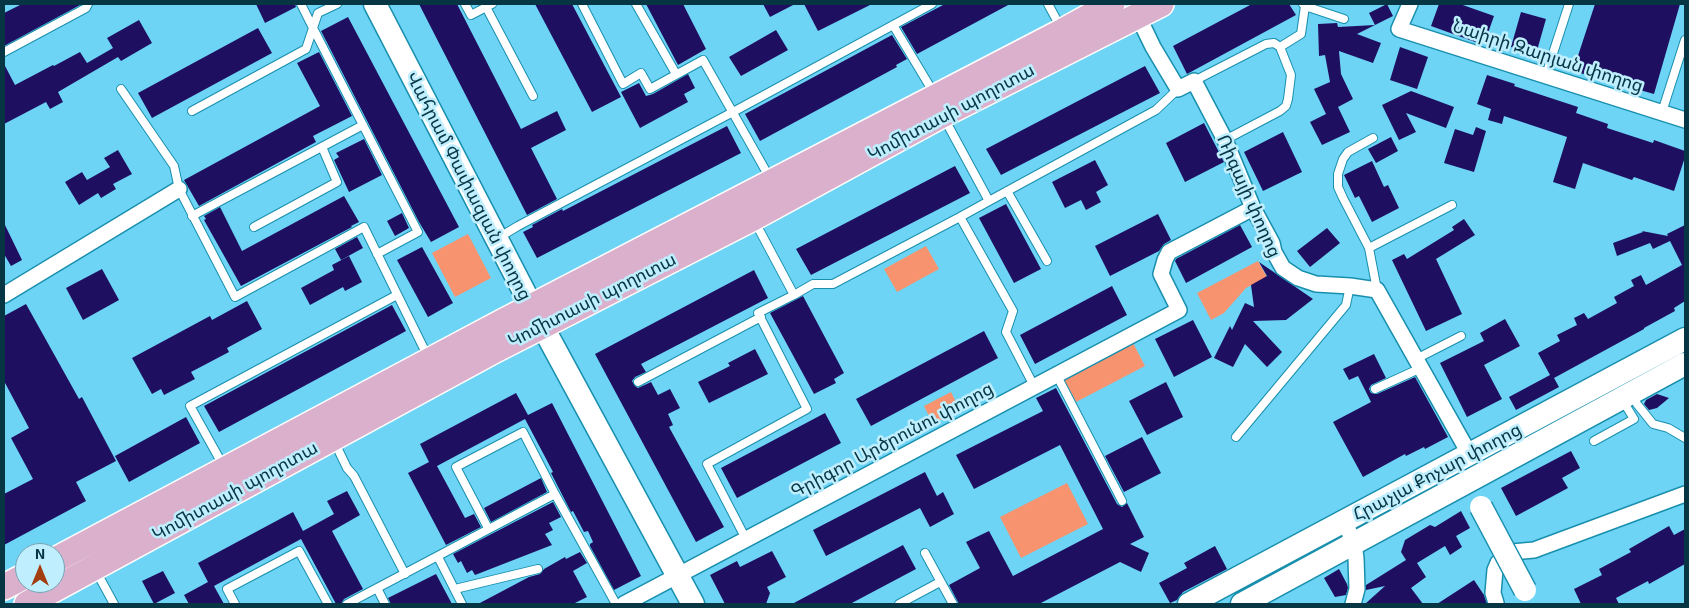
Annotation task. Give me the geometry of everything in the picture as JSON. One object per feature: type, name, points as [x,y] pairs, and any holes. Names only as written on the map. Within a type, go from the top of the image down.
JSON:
[{"type":"main road","name":"Վահրամ Փափազյան փողոց","points":[[375,4],[496,239],[693,604]]},
{"type":"main road","name":"Կոմիտասի պողոտա","points":[[65,555],[430,361],[537,316],[753,218],[1063,31],[1112,4]]},
{"type":"main road","name":"Կոմիտասի պողոտա","points":[[27,604],[497,349],[537,316],[772,181],[1161,4]]},
{"type":"main road","name":"Հրաչյա Քոչար փողոց","points":[[1189,604],[1685,339]]},
{"type":"main road","name":"Հրաչյա Քոչար փողոց","points":[[1242,604],[1468,483],[1633,398],[1663,381],[1685,364]]},
{"type":"main road","points":[[1468,483],[1529,597]]},
{"type":"street","name":"Նաիրի Զարյան փողոց","points":[[1410,4],[1399,29],[1685,120]]},
{"type":"street","points":[[1138,16],[1153,47],[1178,90],[1194,81]]},
{"type":"street","name":"Ռիգայի փողոց","points":[[1194,81],[1225,140],[1253,208],[1283,268],[1298,278],[1316,284],[1377,290]]},
{"type":"street","points":[[4,295],[179,189]]},
{"type":"street","name":"Գրիգոր Արծրունու փողոց","points":[[624,604],[1179,310],[1161,274],[1169,252],[1253,208]]},
{"type":"street","points":[[1377,290],[1470,455]]},
{"type":"street","points":[[1495,604],[1493,593],[1495,570],[1498,563],[1512,552],[1534,550],[1685,494]]},
{"type":"street","points":[[1345,521],[1354,545],[1357,589],[1353,604]]},
{"type":"lane","points":[[4,52],[86,8],[88,4]]},
{"type":"lane","points":[[301,4],[418,232],[377,254]]},
{"type":"lane","points":[[192,111],[306,49],[318,13],[337,4]]},
{"type":"lane","points":[[465,4],[471,15],[489,6],[533,96]]},
{"type":"lane","points":[[582,4],[622,84],[641,73],[650,88],[704,60],[772,181]]},
{"type":"lane","points":[[636,4],[676,74]]},
{"type":"lane","points":[[496,239],[932,4]]},
{"type":"lane","points":[[1048,4],[1063,31]]},
{"type":"lane","points":[[1546,76],[1569,4]]},
{"type":"lane","points":[[1280,46],[1301,34],[1304,5],[1344,19]]},
{"type":"lane","points":[[893,25],[939,106],[989,201]]},
{"type":"lane","points":[[1662,112],[1685,40]]},
{"type":"lane","points":[[1194,81],[1266,44],[1274,43],[1280,46],[1291,75],[1286,106],[1225,140]]},
{"type":"lane","points":[[121,90],[174,166],[179,189],[235,297],[364,227],[430,361]]},
{"type":"lane","points":[[746,539],[707,464],[807,409],[758,313],[813,284],[834,284],[1156,110],[1178,90]]},
{"type":"lane","points":[[192,216],[363,125]]},
{"type":"lane","points":[[1373,138],[1348,152],[1343,159],[1338,174],[1338,187],[1369,248],[1377,290]]},
{"type":"lane","points":[[254,227],[337,182],[322,147]]},
{"type":"lane","points":[[1008,191],[1047,261]]},
{"type":"lane","points":[[1369,248],[1452,205]]},
{"type":"lane","points":[[960,217],[1013,312],[1006,332],[1034,386]]},
{"type":"lane","points":[[753,218],[794,295]]},
{"type":"lane","points":[[1236,437],[1346,305],[1350,286]]},
{"type":"lane","points":[[225,469],[190,406],[397,295]]},
{"type":"lane","points":[[638,382],[760,317]]},
{"type":"lane","points":[[1375,390],[1461,336]]},
{"type":"lane","points":[[1056,374],[1122,501]]},
{"type":"lane","points":[[1633,398],[1653,424],[1668,428],[1685,438]]},
{"type":"lane","points":[[1594,441],[1634,419],[1633,398]]},
{"type":"lane","points":[[488,528],[456,467],[523,432],[616,604]]},
{"type":"lane","points":[[332,437],[405,574]]},
{"type":"lane","points":[[347,604],[555,494]]},
{"type":"lane","points":[[235,604],[226,589],[299,550],[328,604]]},
{"type":"lane","points":[[926,553],[953,604]]},
{"type":"lane","points":[[438,557],[462,604]]},
{"type":"lane","points":[[95,568],[114,604]]},
{"type":"lane","points":[[454,589],[538,570]]},
{"type":"lane","points":[[898,604],[940,582]]},
{"type":"lane","points":[[377,588],[385,604]]},
{"type":"shaded area","points":[[468,234],[491,278],[455,297],[432,253]]},
{"type":"shaded area","points":[[926,246],[939,269],[897,292],[884,269]]},
{"type":"shaded area","points":[[1258,261],[1267,277],[1246,288],[1224,313],[1211,320],[1197,293]]},
{"type":"shaded area","points":[[1132,341],[1145,366],[1076,402],[1062,376]]},
{"type":"shaded area","points":[[951,392],[960,410],[933,424],[924,406]]},
{"type":"shaded area","points":[[1067,483],[1088,524],[1021,558],[1000,517]]},
{"type":"building","points":[[22,4],[82,4],[4,46],[4,13]]},
{"type":"building","points":[[256,4],[295,4],[296,7],[265,23]]},
{"type":"building","points":[[419,4],[457,4],[521,129],[557,111],[566,130],[531,148],[557,199],[527,215]]},
{"type":"building","points":[[535,4],[572,4],[621,97],[592,112]]},
{"type":"building","points":[[646,4],[683,4],[706,49],[678,65]]},
{"type":"building","points":[[763,4],[795,4],[770,17]]},
{"type":"building","points":[[804,4],[872,4],[818,31]]},
{"type":"building","points":[[945,4],[1010,4],[917,54],[901,27]]},
{"type":"building","points":[[1252,4],[1289,4],[1296,15],[1187,74],[1173,46]]},
{"type":"building","points":[[1387,4],[1393,16],[1375,25],[1369,13]]},
{"type":"building","points":[[1439,4],[1460,4],[1494,16],[1488,33],[1482,31],[1478,43],[1431,26]]},
{"type":"building","points":[[1595,4],[1680,4],[1654,94],[1573,71]]},
{"type":"building","points":[[1521,12],[1546,19],[1536,54],[1511,47]]},
{"type":"building","points":[[348,17],[459,227],[431,242],[321,31]]},
{"type":"building","points":[[139,20],[152,43],[121,61],[118,57],[58,92],[63,102],[50,109],[46,102],[4,124],[4,64],[15,85],[80,52],[87,63],[113,48],[107,38]]},
{"type":"building","points":[[1337,23],[1338,27],[1375,25],[1357,34],[1381,43],[1373,63],[1339,51],[1341,74],[1353,99],[1338,107],[1350,132],[1322,145],[1310,122],[1326,114],[1314,89],[1330,82],[1325,55],[1319,56],[1318,24]]},
{"type":"building","points":[[258,28],[272,53],[152,118],[138,93]]},
{"type":"building","points":[[776,30],[788,50],[741,76],[729,57]]},
{"type":"building","points":[[892,35],[907,59],[896,65],[897,67],[760,141],[745,114]]},
{"type":"building","points":[[1400,47],[1428,57],[1417,89],[1390,80]]},
{"type":"building","points":[[319,52],[352,116],[313,136],[316,142],[199,206],[184,180],[320,106],[297,63]]},
{"type":"building","points":[[1145,66],[1160,93],[1001,175],[986,149]]},
{"type":"building","points":[[688,74],[695,88],[684,94],[688,102],[640,128],[621,92],[639,83],[646,96]]},
{"type":"building","points":[[1487,75],[1578,107],[1576,113],[1608,124],[1607,128],[1653,143],[1654,140],[1685,151],[1685,157],[1674,191],[1634,177],[1632,180],[1583,163],[1575,189],[1553,182],[1567,137],[1504,116],[1502,124],[1488,120],[1491,109],[1477,104]]},
{"type":"building","points":[[1411,91],[1454,107],[1446,128],[1406,113],[1416,132],[1399,140],[1382,105]]},
{"type":"building","points":[[1204,123],[1224,162],[1185,182],[1166,143]]},
{"type":"building","points":[[727,126],[741,153],[537,258],[523,232],[533,227],[532,225],[562,209],[563,211]]},
{"type":"building","points":[[1476,127],[1486,131],[1474,172],[1444,163],[1455,129],[1473,135]]},
{"type":"building","points":[[1283,132],[1302,172],[1263,191],[1244,152]]},
{"type":"building","points":[[1391,137],[1398,151],[1376,163],[1368,149]]},
{"type":"building","points":[[364,139],[382,175],[349,192],[334,160],[339,157],[336,153]]},
{"type":"building","points":[[118,150],[132,174],[113,184],[116,189],[101,198],[98,193],[79,205],[65,182],[82,172],[87,180],[110,167],[104,158]]},
{"type":"building","points":[[1095,160],[1108,185],[1096,192],[1101,202],[1086,210],[1081,200],[1065,208],[1052,182]]},
{"type":"building","points":[[1372,161],[1384,187],[1388,185],[1399,208],[1372,222],[1359,196],[1355,198],[1344,175]]},
{"type":"building","points":[[955,166],[970,193],[811,275],[796,249]]},
{"type":"building","points":[[344,196],[359,222],[241,286],[204,220],[206,219],[204,216],[220,207],[242,251]]},
{"type":"building","points":[[1006,204],[1041,269],[1014,283],[979,218]]},
{"type":"building","points":[[402,213],[409,228],[395,236],[387,221]]},
{"type":"building","points":[[1158,214],[1171,240],[1164,244],[1159,251],[1110,276],[1095,246]]},
{"type":"building","points":[[1464,219],[1475,235],[1436,259],[1462,314],[1426,331],[1392,260],[1404,254],[1407,259],[1454,230],[1452,227]]},
{"type":"building","points":[[4,223],[22,260],[11,266],[4,254]]},
{"type":"building","points":[[1240,225],[1252,247],[1186,283],[1175,261],[1176,259]]},
{"type":"building","points":[[1685,225],[1685,301],[1674,308],[1675,311],[1554,378],[1559,387],[1516,410],[1509,397],[1550,375],[1538,353],[1560,341],[1557,335],[1577,325],[1574,318],[1584,313],[1588,319],[1617,303],[1614,297],[1634,286],[1631,280],[1641,275],[1646,285],[1682,265],[1670,241],[1653,249],[1650,243],[1617,256],[1613,243],[1642,231],[1668,236],[1667,234]]},
{"type":"building","points":[[1327,228],[1340,243],[1310,267],[1297,251]]},
{"type":"building","points":[[357,237],[363,248],[341,260],[335,249]]},
{"type":"building","points":[[422,247],[453,303],[428,317],[397,260]]},
{"type":"building","points":[[349,256],[362,282],[345,291],[343,287],[310,305],[301,288],[334,270],[332,265]]},
{"type":"building","points":[[1259,262],[1313,299],[1286,320],[1253,321],[1282,352],[1267,367],[1245,344],[1233,367],[1214,358],[1230,326],[1232,330],[1245,303],[1254,307],[1251,285],[1267,276]]},
{"type":"building","points":[[102,269],[119,300],[83,320],[66,288]]},
{"type":"building","points":[[754,270],[768,298],[641,364],[646,372],[635,377],[632,381],[638,388],[651,382],[658,395],[670,389],[680,408],[668,414],[673,425],[669,427],[724,527],[696,542],[595,354]]},
{"type":"building","points":[[1112,286],[1127,315],[1035,364],[1020,335]]},
{"type":"building","points":[[803,296],[844,373],[834,379],[836,383],[814,394],[770,313]]},
{"type":"building","points":[[247,301],[262,329],[227,348],[229,352],[191,372],[195,379],[164,395],[161,389],[152,394],[132,358],[210,316],[212,320]]},
{"type":"building","points":[[26,304],[79,399],[82,397],[116,461],[76,482],[86,501],[4,545],[4,494],[33,479],[11,438],[29,428],[4,381],[4,316]]},
{"type":"building","points":[[392,305],[406,331],[219,432],[204,406]]},
{"type":"building","points":[[1505,319],[1520,346],[1484,365],[1502,399],[1467,417],[1440,363],[1484,341],[1480,333]]},
{"type":"building","points":[[1193,320],[1212,357],[1174,377],[1155,339]]},
{"type":"building","points":[[984,331],[998,358],[871,426],[856,399]]},
{"type":"building","points":[[755,349],[768,374],[709,403],[698,382],[730,366],[728,363]]},
{"type":"building","points":[[1374,354],[1386,378],[1371,385],[1369,389],[1371,393],[1377,394],[1415,377],[1448,437],[1425,449],[1424,447],[1406,456],[1405,454],[1363,477],[1333,422],[1371,402],[1358,376],[1349,380],[1343,369]]},
{"type":"building","points":[[1166,382],[1183,417],[1147,435],[1129,401]]},
{"type":"building","points":[[1056,388],[1117,504],[1122,507],[1127,503],[1144,537],[1130,544],[1149,553],[1141,572],[1120,562],[1039,604],[959,604],[949,585],[980,568],[966,542],[989,531],[1013,576],[1103,529],[1060,445],[974,489],[956,455],[1043,411],[1036,398]]},
{"type":"building","points":[[516,393],[528,415],[552,403],[641,576],[614,590],[590,546],[593,542],[588,531],[584,532],[573,511],[571,512],[551,473],[553,472],[525,419],[437,466],[465,518],[474,514],[481,527],[446,545],[408,473],[429,462],[420,444]]},
{"type":"building","points":[[1657,394],[1669,398],[1657,408],[1649,410],[1644,404],[1646,400]]},
{"type":"building","points":[[825,413],[841,443],[737,498],[721,468]]},
{"type":"building","points":[[186,417],[200,443],[129,482],[115,456]]},
{"type":"building","points":[[1142,437],[1161,473],[1124,492],[1105,456]]},
{"type":"building","points":[[1571,451],[1580,468],[1562,478],[1568,488],[1516,516],[1501,488]]},
{"type":"building","points":[[925,472],[937,496],[943,492],[954,514],[930,527],[920,508],[826,556],[813,530]]},
{"type":"building","points":[[541,478],[547,492],[491,522],[484,508]]},
{"type":"building","points":[[347,491],[360,515],[332,531],[363,589],[344,599],[341,604],[336,604],[301,539],[214,586],[224,604],[189,604],[184,595],[208,582],[198,563],[293,512],[303,531],[334,514],[327,501]]},
{"type":"building","points":[[553,502],[561,517],[549,523],[553,530],[545,534],[552,545],[475,575],[472,570],[467,573],[461,561],[458,563],[453,554]]},
{"type":"building","points":[[1461,511],[1470,528],[1456,536],[1462,547],[1450,555],[1445,546],[1417,563],[1426,577],[1411,588],[1423,604],[1365,604],[1385,586],[1366,590],[1366,585],[1406,560],[1401,552],[1405,540],[1430,525],[1435,527]]},
{"type":"building","points":[[1669,526],[1674,535],[1685,529],[1685,564],[1649,584],[1648,581],[1616,598],[1619,604],[1581,604],[1574,589],[1602,575],[1599,569],[1631,552],[1629,549]]},
{"type":"building","points":[[903,545],[916,569],[850,604],[792,604]]},
{"type":"building","points":[[1215,546],[1227,569],[1183,592],[1177,600],[1170,603],[1159,583],[1187,568],[1184,563]]},
{"type":"building","points":[[772,551],[786,577],[767,587],[770,593],[766,604],[725,604],[710,575],[737,561],[740,567]]},
{"type":"building","points":[[580,552],[587,563],[573,571],[587,597],[573,604],[478,604],[529,577],[540,574],[544,569],[565,557],[566,559]]},
{"type":"building","points":[[1339,569],[1348,588],[1346,595],[1335,597],[1324,578]]},
{"type":"building","points":[[163,571],[175,593],[154,604],[142,581]]},
{"type":"building","points":[[436,574],[452,604],[391,604],[388,598]]},
{"type":"building","points":[[1474,580],[1484,595],[1487,604],[1437,604]]}]
